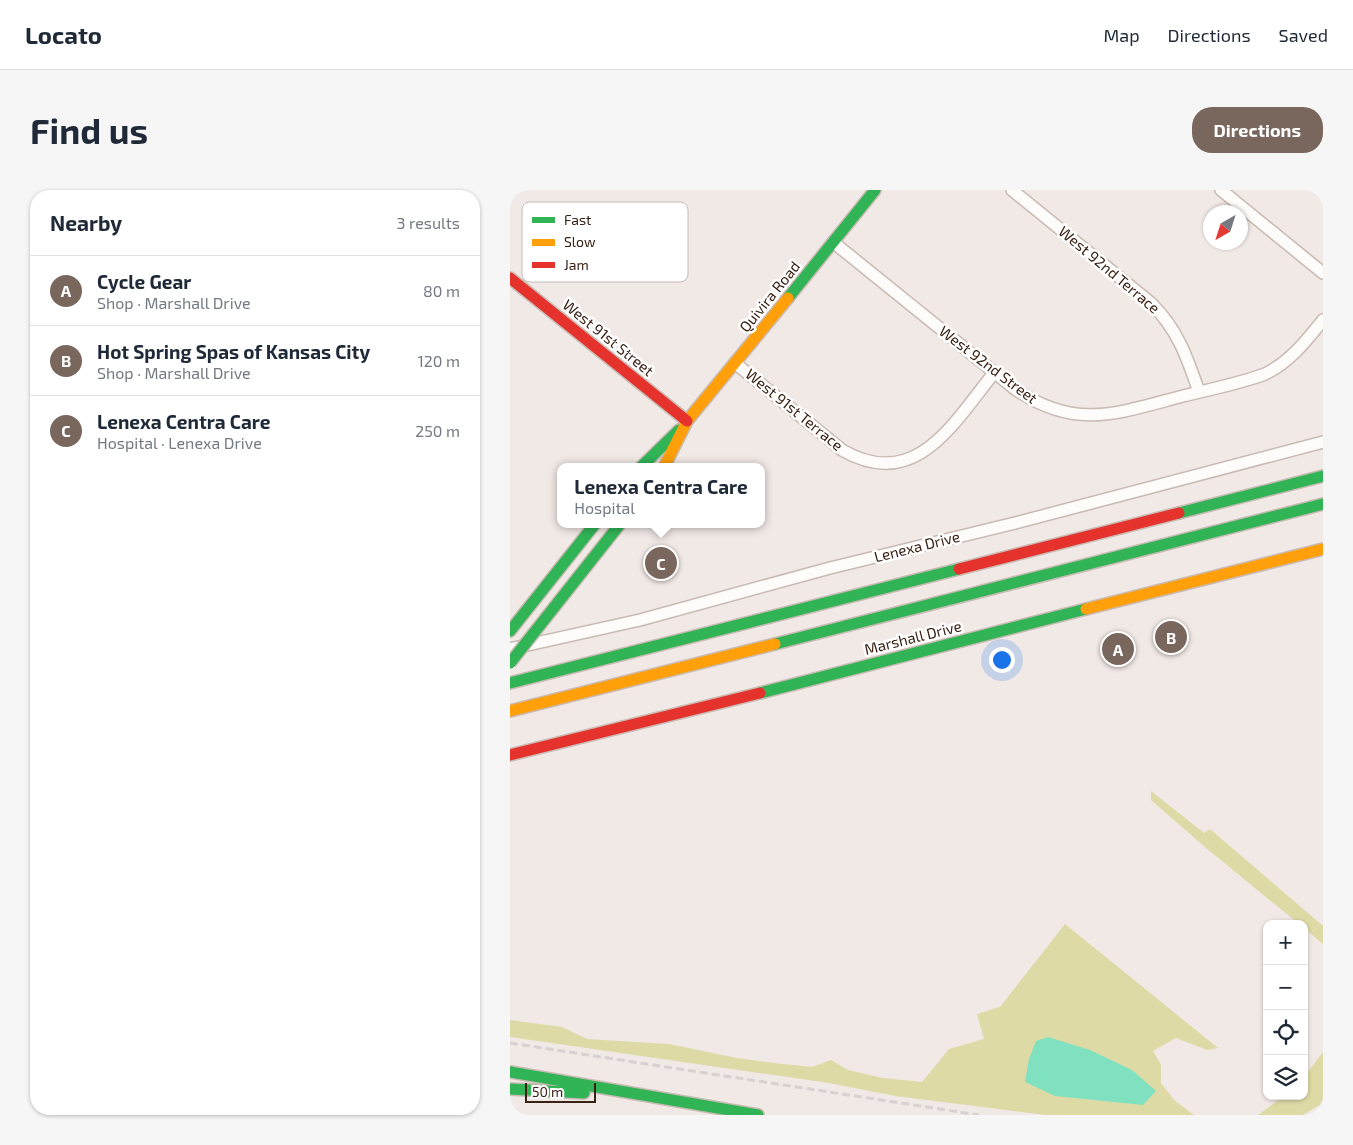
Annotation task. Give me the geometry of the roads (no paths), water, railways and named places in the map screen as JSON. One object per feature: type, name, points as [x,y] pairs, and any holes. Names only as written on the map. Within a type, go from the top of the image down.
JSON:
[{"type":"main road","name":"Quivira Road","points":[[643,463],[687,421],[875,190]]},
{"type":"main road","name":"West 91st Street","points":[[510,278],[687,421]]},
{"type":"main road","name":"Quivira Road","points":[[666,463],[687,421]]},
{"type":"main road","points":[[510,683],[1323,476]]},
{"type":"main road","points":[[510,711],[1323,504]]},
{"type":"main road","points":[[510,631],[592,528]]},
{"type":"main road","points":[[510,663],[617,528]]},
{"type":"main road","name":"Marshall Drive","points":[[510,755],[751,696],[1323,549]]},
{"type":"main road","points":[[510,1072],[758,1115]]},
{"type":"main road","points":[[510,1089],[554,1090],[683,1102]]},
{"type":"street","name":"West 92nd Terrace","points":[[1012,190],[1151,303],[1163,315],[1176,333],[1186,353],[1199,392]]},
{"type":"street","points":[[1221,190],[1323,273]]},
{"type":"street","name":"West 92nd Street","points":[[833,242],[994,373],[1028,398],[1044,407],[1076,415],[1108,415],[1253,378],[1273,370],[1294,354],[1323,320]]},
{"type":"street","name":"West 91st Terrace","points":[[735,363],[842,450],[853,457],[878,463],[908,460],[924,452],[937,442],[994,373]]},
{"type":"street","name":"Lenexa Drive","points":[[510,649],[640,620],[830,568],[1019,522],[1323,442]]},
{"type":"railway","points":[[510,1043],[979,1115]]},
{"type":"railway","points":[[1312,1115],[1323,1108]]},
{"type":"place","name":"Lenexa Centra Care","points":[[661,563]]},
{"type":"place","name":"Hot Spring Spas of Kansas City","points":[[1171,637]]},
{"type":"place","name":"Cycle Gear","points":[[1118,649]]}]
